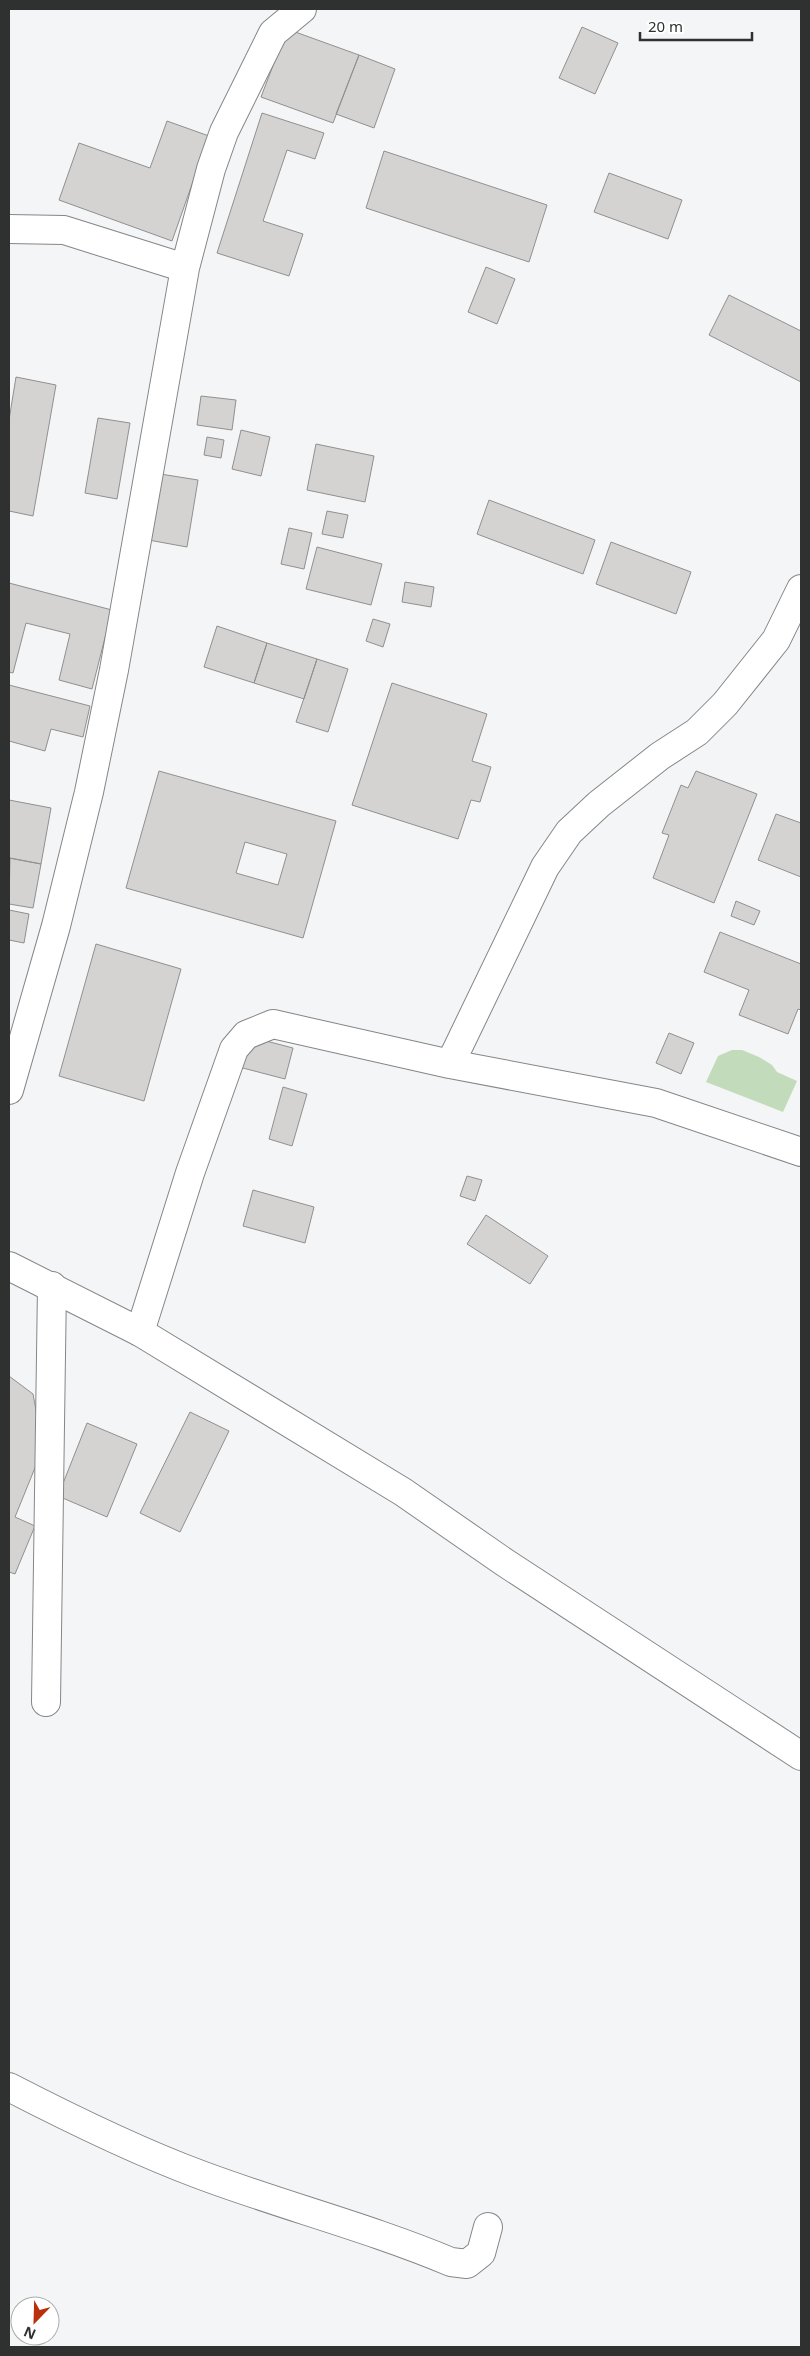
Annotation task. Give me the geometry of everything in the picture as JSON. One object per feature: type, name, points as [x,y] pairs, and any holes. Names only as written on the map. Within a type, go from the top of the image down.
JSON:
[{"type":"street","points":[[9,1090],[14,1053],[56,926],[89,792],[114,670],[185,268],[211,168],[224,132],[273,33],[302,9]]},
{"type":"street","points":[[9,229],[64,230],[185,268]]},
{"type":"street","points":[[450,1064],[545,867],[569,832],[599,804],[652,762],[697,732],[725,704],[776,640],[801,589]]},
{"type":"street","points":[[140,1332],[227,1065],[234,1049],[246,1035],[273,1024],[450,1064],[656,1103],[801,1152]]},
{"type":"street","points":[[9,1266],[140,1332],[403,1492],[504,1562],[801,1756]]},
{"type":"street","points":[[46,1702],[52,1286]]},
{"type":"street","points":[[9,2087],[135,2147],[200,2175],[358,2226],[451,2262],[467,2264],[481,2253],[488,2227]]},
{"type":"green space","points":[[732,1050],[742,1050],[759,1057],[772,1065],[777,1072],[797,1081],[783,1112],[706,1082],[718,1056]]},
{"type":"building","points":[[582,27],[618,43],[595,94],[559,78]]},
{"type":"building","points":[[287,29],[359,55],[333,123],[261,97]]},
{"type":"building","points":[[359,55],[395,69],[374,128],[336,114]]},
{"type":"building","points":[[262,113],[324,133],[315,159],[287,150],[263,221],[303,234],[289,276],[217,253]]},
{"type":"building","points":[[167,121],[209,136],[172,241],[59,200],[79,143],[150,168]]},
{"type":"building","points":[[384,151],[547,205],[529,262],[366,208]]},
{"type":"building","points":[[609,173],[682,200],[668,239],[594,212]]},
{"type":"building","points":[[486,267],[515,279],[497,324],[468,312]]},
{"type":"building","points":[[729,295],[801,331],[801,382],[709,335]]},
{"type":"building","points":[[16,377],[56,385],[33,516],[9,511],[9,420]]},
{"type":"building","points":[[201,396],[236,400],[232,430],[197,425]]},
{"type":"building","points":[[98,418],[130,423],[117,499],[85,493]]},
{"type":"building","points":[[241,430],[270,437],[261,476],[232,469]]},
{"type":"building","points":[[207,437],[224,440],[221,458],[204,455]]},
{"type":"building","points":[[316,444],[374,456],[365,502],[307,490]]},
{"type":"building","points":[[154,473],[198,480],[187,547],[143,539]]},
{"type":"building","points":[[489,500],[595,540],[583,574],[477,534]]},
{"type":"building","points":[[327,511],[348,515],[343,538],[322,534]]},
{"type":"building","points":[[289,528],[312,533],[304,569],[281,564]]},
{"type":"building","points":[[611,542],[691,572],[676,614],[596,584]]},
{"type":"building","points":[[317,547],[382,564],[371,605],[306,589]]},
{"type":"building","points":[[405,582],[434,587],[431,607],[402,602]]},
{"type":"building","points":[[9,583],[112,610],[92,689],[59,680],[70,634],[26,623],[13,673],[9,672]]},
{"type":"building","points":[[373,619],[390,624],[383,647],[366,641]]},
{"type":"building","points":[[217,626],[267,643],[254,683],[204,667]]},
{"type":"building","points":[[267,643],[317,659],[304,699],[254,683]]},
{"type":"building","points":[[317,659],[348,669],[328,732],[296,722]]},
{"type":"building","points":[[392,683],[487,714],[472,761],[491,767],[480,802],[471,800],[458,839],[352,805]]},
{"type":"building","points":[[9,685],[90,706],[83,737],[51,729],[45,751],[9,741]]},
{"type":"building","points":[[159,771],[336,821],[303,938],[126,888]],"holes":[[[245,842],[287,854],[278,885],[236,873]]]},
{"type":"building","points":[[696,771],[757,794],[714,903],[653,878],[669,835],[662,833],[681,785],[688,788]]},
{"type":"building","points":[[9,800],[51,808],[41,864],[9,858]]},
{"type":"building","points":[[776,814],[801,823],[801,877],[758,860]]},
{"type":"building","points":[[10,858],[41,864],[33,908],[9,904]]},
{"type":"building","points":[[736,901],[760,911],[754,925],[731,916]]},
{"type":"building","points":[[9,910],[29,914],[24,943],[9,940]]},
{"type":"building","points":[[720,932],[801,964],[801,1010],[798,1009],[788,1034],[739,1015],[749,990],[704,972]]},
{"type":"building","points":[[96,944],[181,969],[144,1101],[59,1076]]},
{"type":"building","points":[[669,1033],[694,1043],[681,1074],[656,1063]]},
{"type":"building","points":[[247,1036],[293,1048],[285,1079],[239,1067]]},
{"type":"building","points":[[283,1087],[307,1094],[292,1146],[269,1139]]},
{"type":"building","points":[[467,1176],[482,1180],[475,1201],[460,1196]]},
{"type":"building","points":[[253,1190],[314,1207],[305,1243],[243,1226]]},
{"type":"building","points":[[486,1215],[548,1256],[530,1284],[467,1244]]},
{"type":"building","points":[[9,1376],[33,1394],[43,1448],[15,1517],[35,1526],[15,1574],[9,1572]]},
{"type":"building","points":[[190,1412],[229,1431],[180,1532],[140,1513]]},
{"type":"building","points":[[87,1423],[137,1444],[107,1517],[58,1496]]}]
